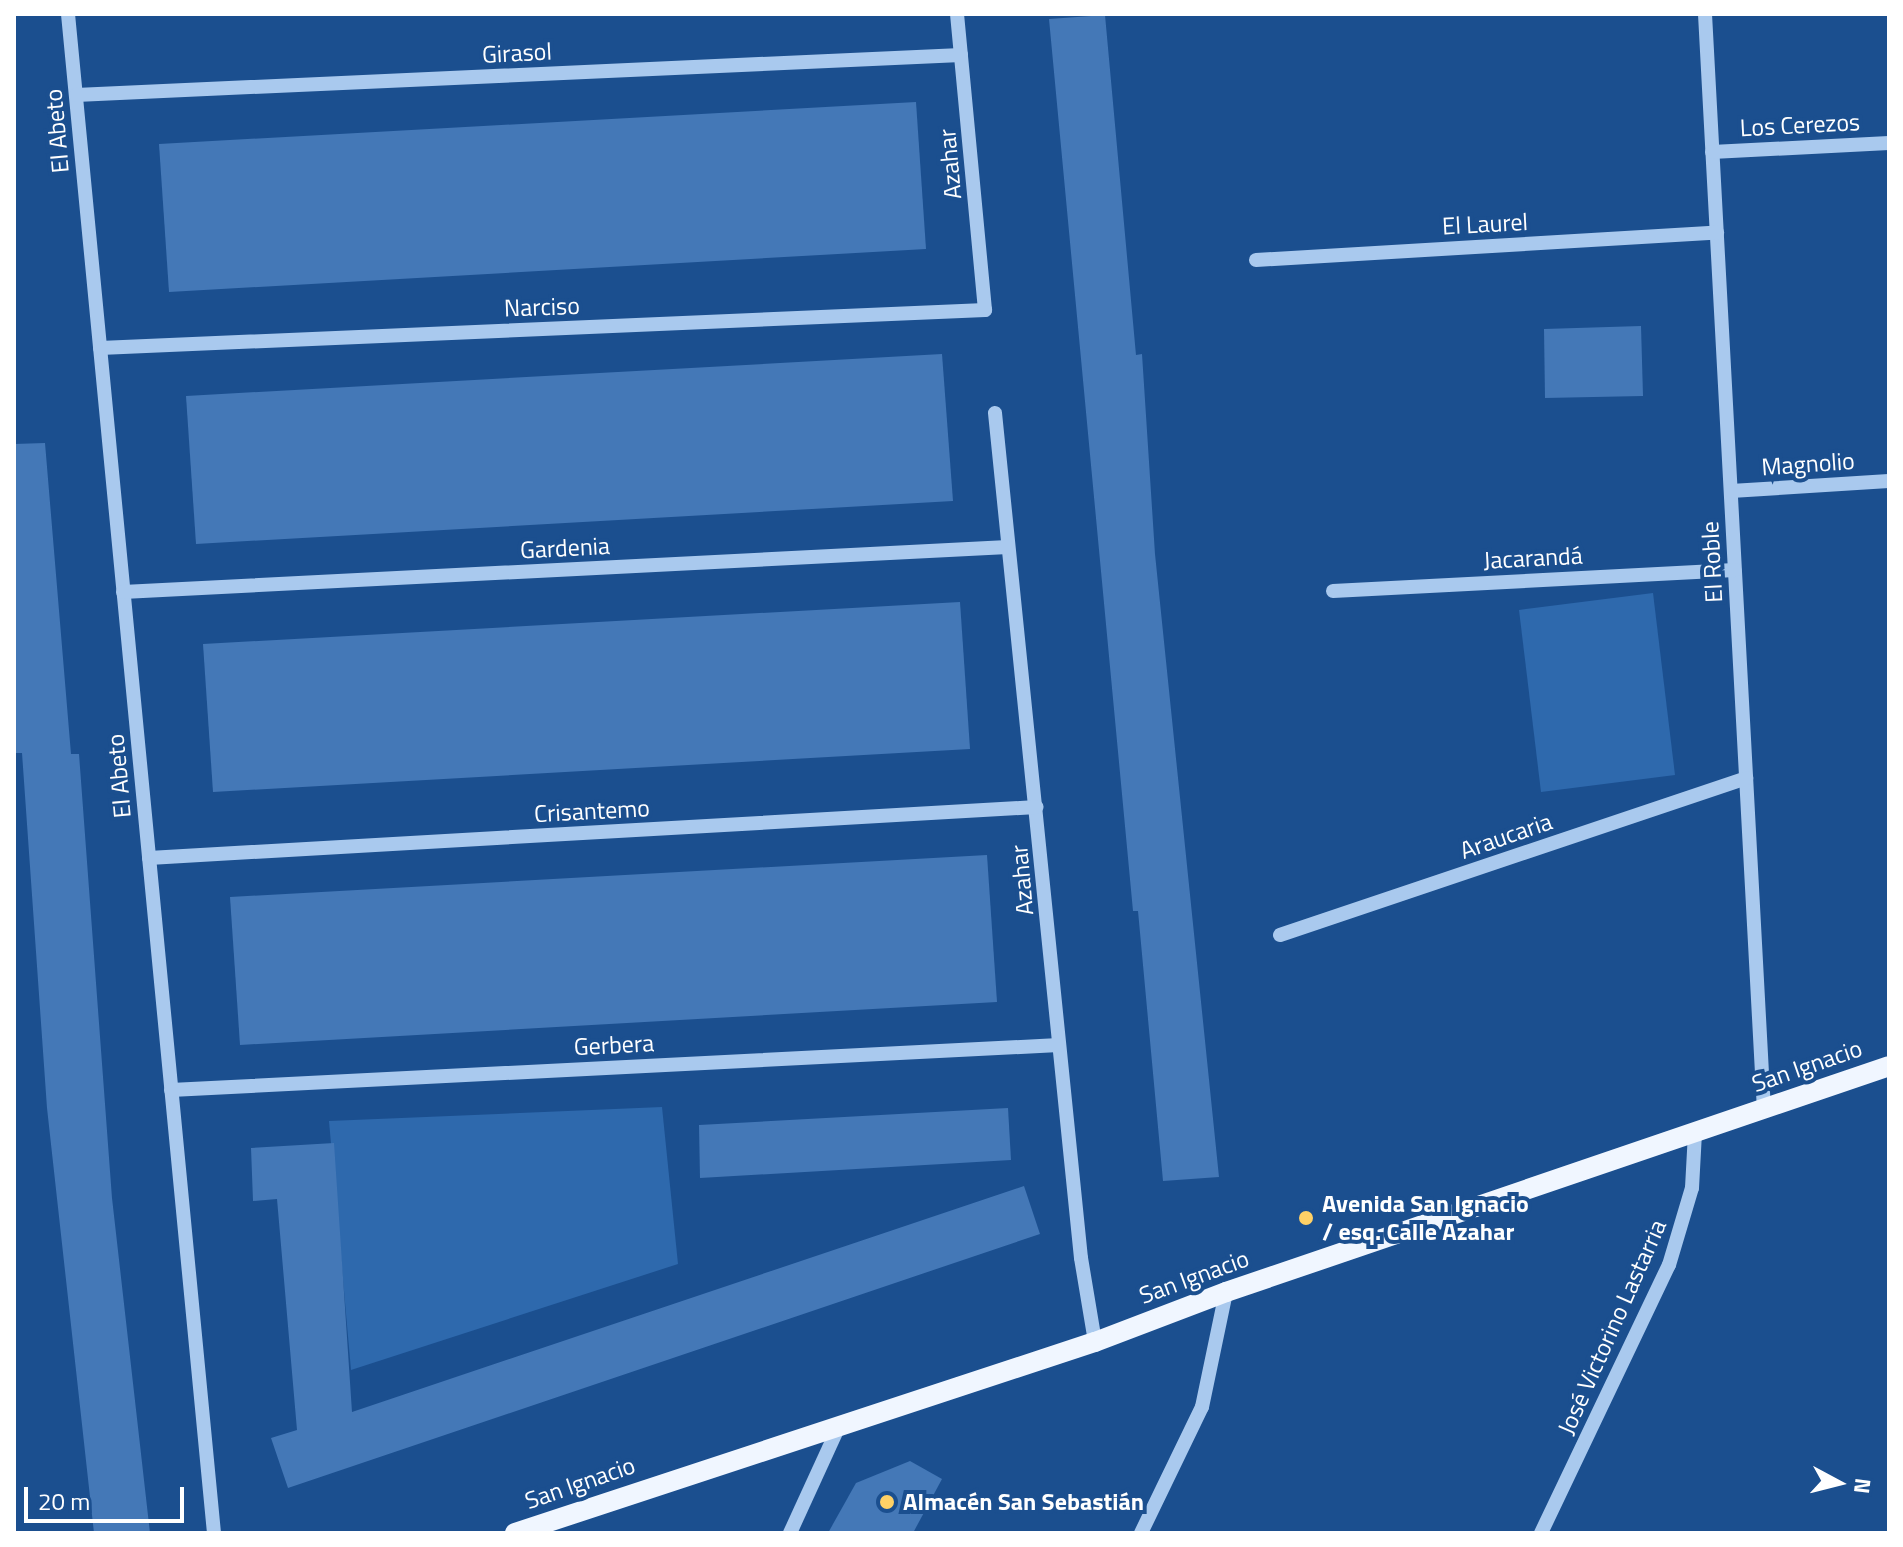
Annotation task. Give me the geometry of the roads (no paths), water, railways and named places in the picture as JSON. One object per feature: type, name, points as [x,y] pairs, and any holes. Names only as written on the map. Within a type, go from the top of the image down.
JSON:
[{"type":"main road","name":"San Ignacio","points":[[515,1533],[841,1422],[1095,1342],[1226,1292],[1889,1066]]},
{"type":"street","name":"El Abeto","points":[[68,14],[214,1533]]},
{"type":"street","name":"Azahar","points":[[957,14],[985,310]]},
{"type":"street","name":"El Roble","points":[[1705,14],[1764,1109]]},
{"type":"street","name":"Girasol","points":[[76,95],[961,55]]},
{"type":"street","name":"Los Cerezos","points":[[1712,152],[1889,143]]},
{"type":"street","name":"El Laurel","points":[[1256,260],[1717,233]]},
{"type":"street","name":"Narciso","points":[[100,348],[985,310]]},
{"type":"street","name":"Azahar","points":[[995,413],[1059,1045],[1095,1342]]},
{"type":"street","name":"Magnolio","points":[[1731,491],[1889,481]]},
{"type":"street","name":"Gardenia","points":[[123,592],[1008,547]]},
{"type":"street","name":"Jacarandá","points":[[1333,591],[1734,570]]},
{"type":"street","name":"Araucaria","points":[[1280,935],[1746,778]]},
{"type":"street","name":"Crisantemo","points":[[149,858],[1037,807]]},
{"type":"street","name":"Gerbera","points":[[171,1090],[1059,1045]]},
{"type":"street","name":"José Victorino Lastarria","points":[[1541,1533],[1674,1252],[1692,1188],[1695,1132]]},
{"type":"street","points":[[1141,1533],[1202,1407],[1226,1292]]},
{"type":"street","points":[[790,1533],[841,1422]]},
{"type":"place","name":"Avenida San Ignacio / esq. Calle Azahar","points":[[1306,1218]]},
{"type":"place","name":"Almacén San Sebastián","points":[[887,1502]]}]
